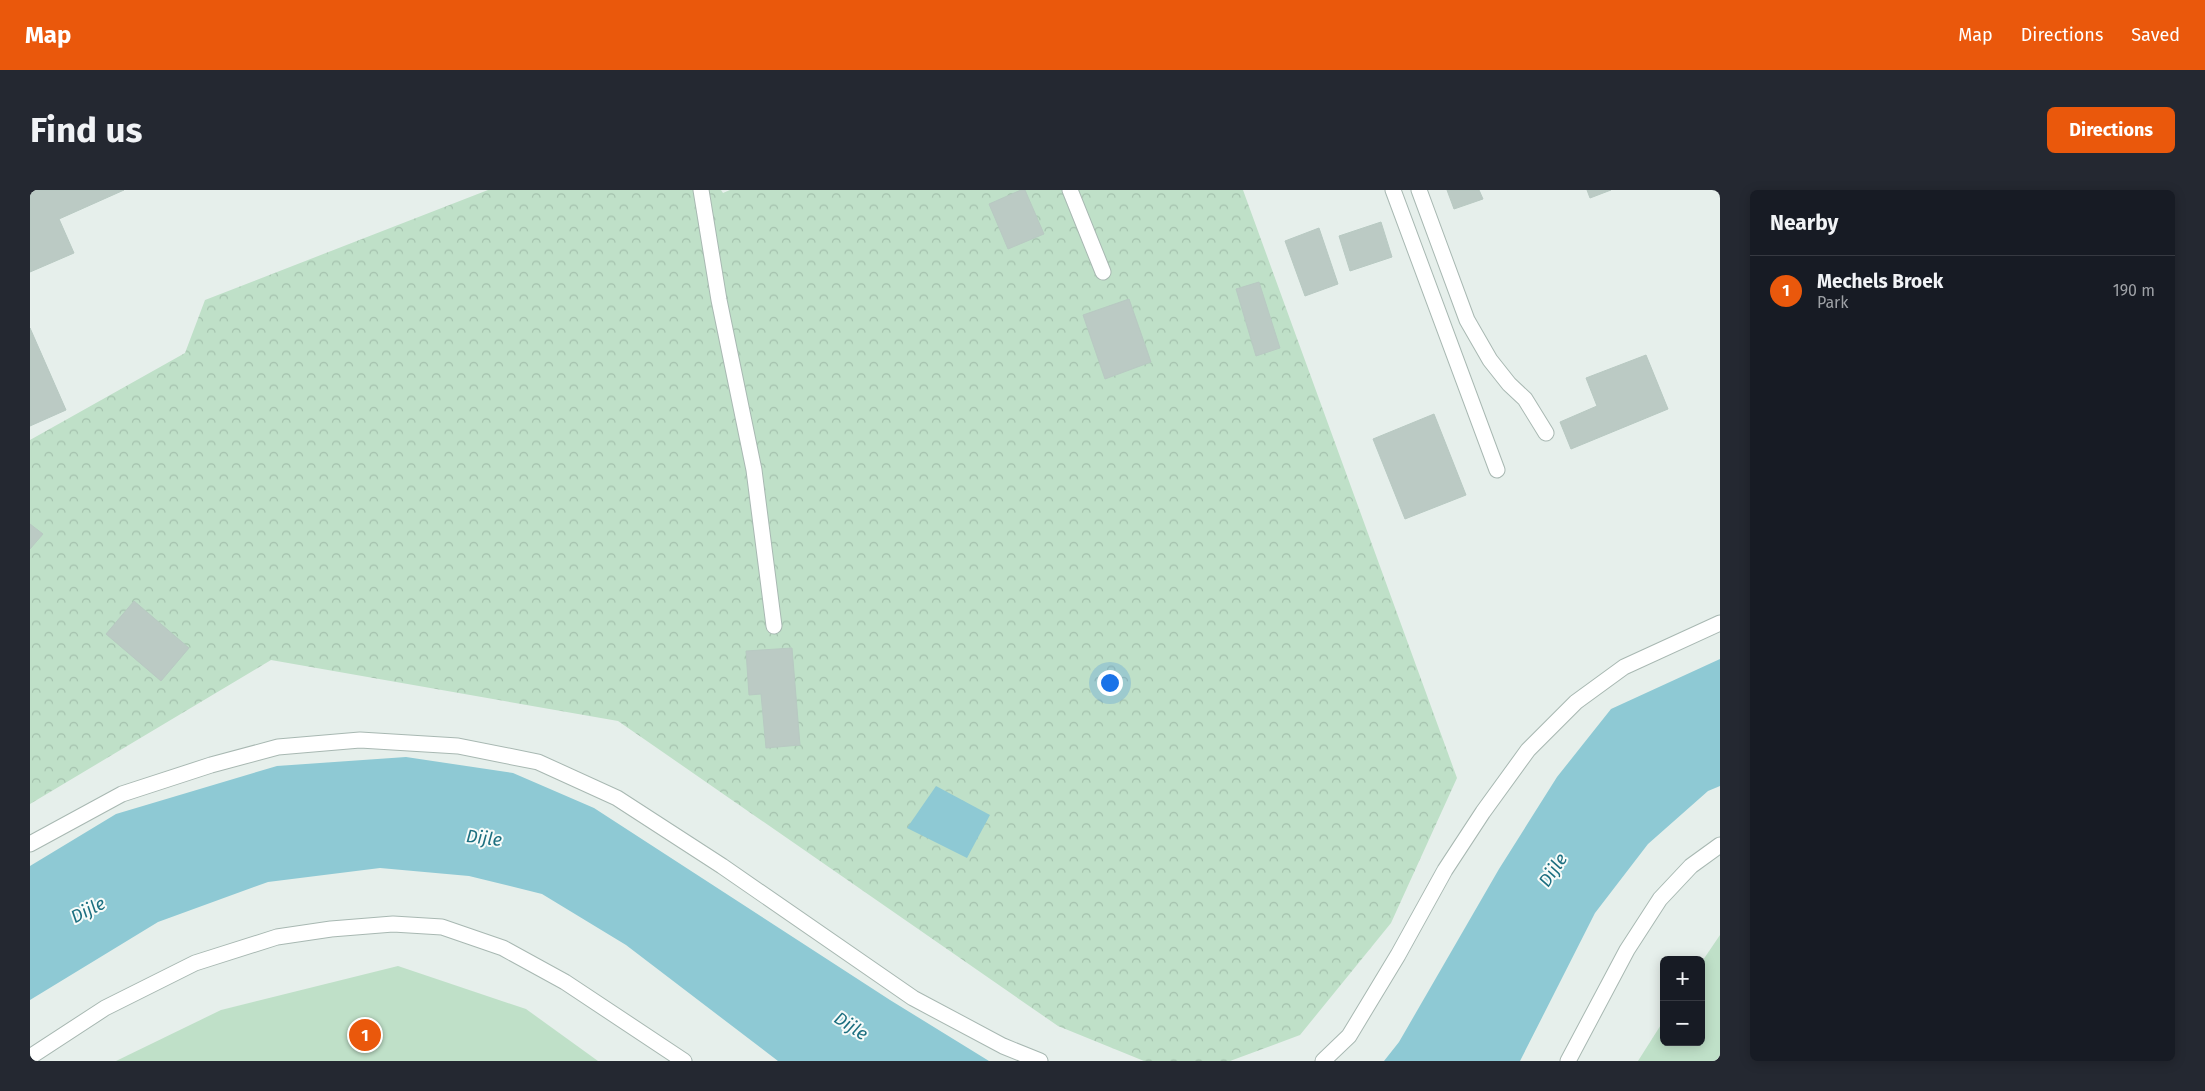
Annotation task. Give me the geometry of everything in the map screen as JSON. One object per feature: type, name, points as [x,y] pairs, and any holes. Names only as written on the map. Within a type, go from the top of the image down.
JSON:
[{"type":"lane","points":[[701,190],[718,300],[754,470],[774,626]]},
{"type":"lane","points":[[1070,190],[1103,272]]},
{"type":"lane","points":[[1393,190],[1498,470]]},
{"type":"lane","points":[[1419,190],[1467,320],[1490,360],[1509,384],[1525,399],[1546,433]]},
{"type":"lane","points":[[1324,1061],[1349,1036],[1398,955],[1445,870],[1483,812],[1528,750],[1576,702],[1624,667],[1720,623]]},
{"type":"lane","points":[[30,844],[122,794],[211,765],[278,747],[360,740],[448,745],[538,762],[617,798],[722,866],[913,998],[1003,1046],[1040,1061]]},
{"type":"lane","points":[[1568,1061],[1627,950],[1660,899],[1690,866],[1720,845]]},
{"type":"lane","points":[[30,1057],[105,1008],[195,963],[277,937],[331,929],[393,924],[442,927],[503,948],[565,982],[684,1061]]},
{"type":"green space","points":[[488,190],[721,190],[723,193],[730,190],[1243,190],[1457,778],[1391,923],[1300,1035],[1230,1061],[1144,1061],[1058,1026],[618,721],[271,660],[30,804],[30,440],[185,353],[205,300]]},
{"type":"green space","points":[[1720,935],[1720,1061],[1638,1061],[1660,1026],[1660,1046],[1705,1046],[1705,957]]},
{"type":"green space","points":[[398,966],[526,1009],[598,1061],[116,1061],[221,1010]]},
{"type":"water","name":"Dijle","points":[[1720,659],[1720,786],[1708,791],[1648,844],[1595,913],[1520,1061],[1384,1061],[1399,1042],[1499,869],[1557,777],[1611,709]]},
{"type":"water","name":"Dijle","points":[[406,757],[513,773],[594,808],[890,1000],[989,1061],[778,1061],[626,945],[542,894],[469,876],[380,868],[268,882],[158,922],[30,1000],[30,866],[116,814],[277,766]]},
{"type":"water","points":[[936,786],[990,815],[967,858],[907,828]]},
{"type":"building","points":[[33,190],[124,190],[59,219],[74,253],[30,272],[30,192]]},
{"type":"building","points":[[1025,190],[1044,234],[1008,249],[989,204]]},
{"type":"building","points":[[1447,190],[1479,190],[1483,199],[1454,209]]},
{"type":"building","points":[[1587,190],[1611,190],[1590,198]]},
{"type":"building","points":[[1381,222],[1392,257],[1350,271],[1339,236]]},
{"type":"building","points":[[1319,228],[1338,284],[1305,296],[1285,241]]},
{"type":"building","points":[[1259,282],[1280,348],[1256,356],[1236,289]]},
{"type":"building","points":[[1129,299],[1151,362],[1105,379],[1083,315]]},
{"type":"building","points":[[30,328],[66,410],[30,426]]},
{"type":"building","points":[[1646,355],[1668,409],[1571,449],[1560,422],[1597,406],[1586,378]]},
{"type":"building","points":[[1434,414],[1466,495],[1405,519],[1373,439]]},
{"type":"building","points":[[30,524],[43,534],[30,549]]},
{"type":"building","points":[[134,601],[189,648],[161,681],[106,634]]},
{"type":"building","points":[[792,648],[800,745],[766,748],[761,694],[749,695],[746,651]]},
{"type":"place","name":"Mechels Broek","points":[[365,1035]]}]
